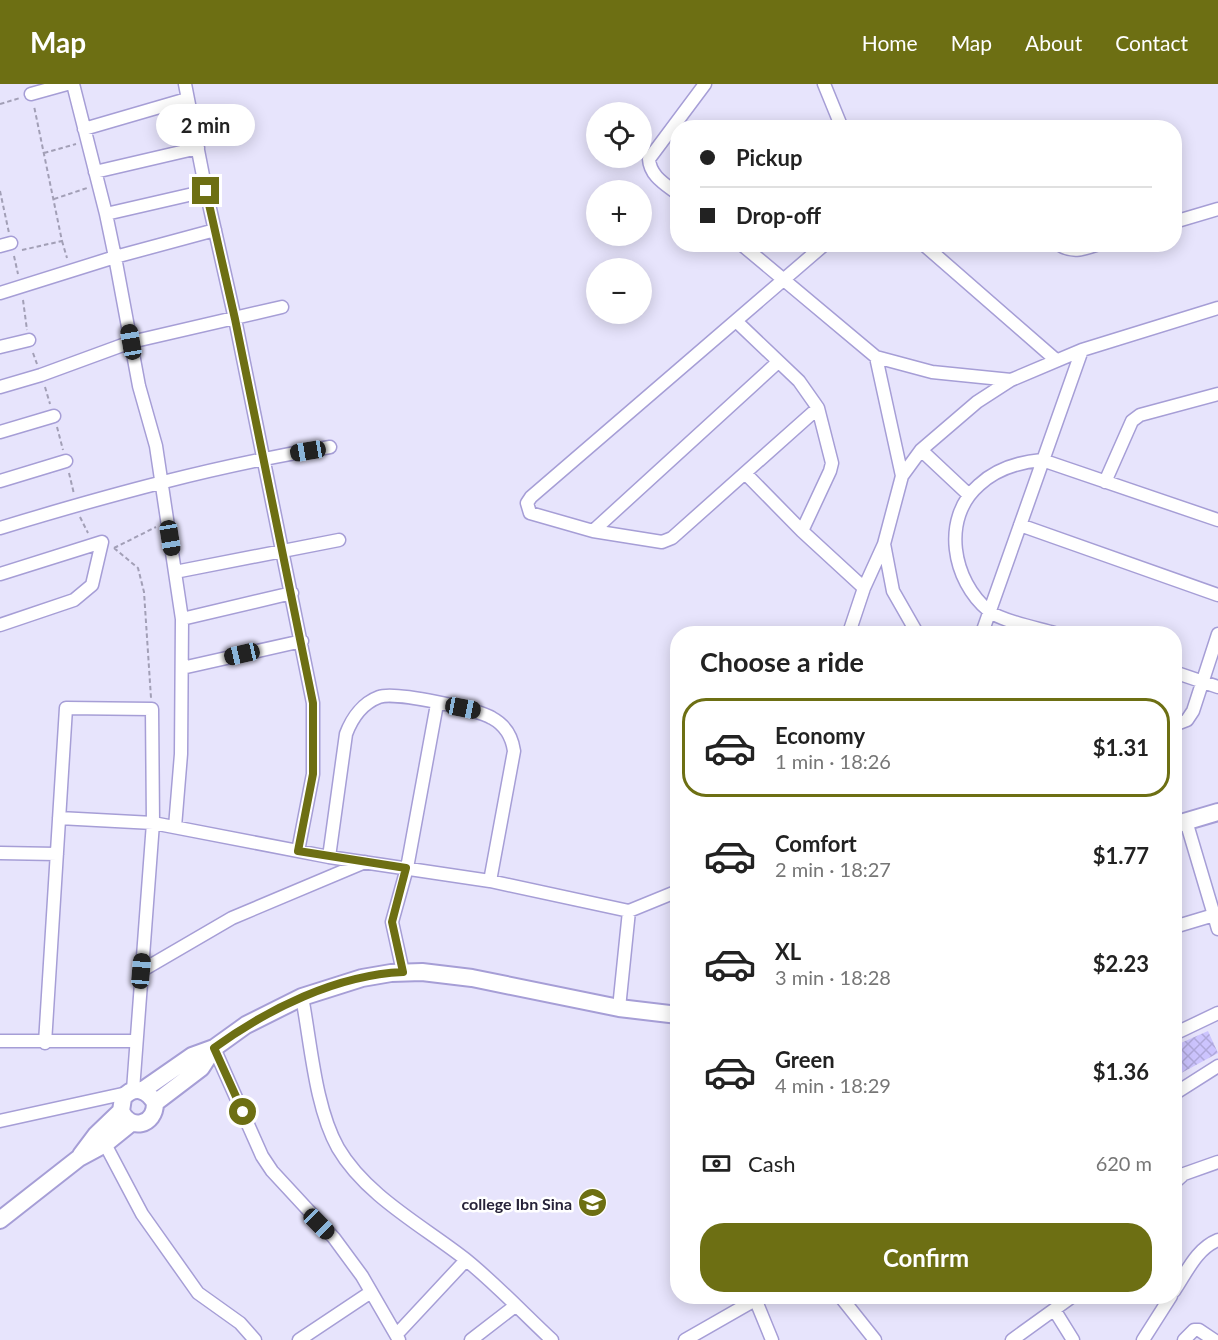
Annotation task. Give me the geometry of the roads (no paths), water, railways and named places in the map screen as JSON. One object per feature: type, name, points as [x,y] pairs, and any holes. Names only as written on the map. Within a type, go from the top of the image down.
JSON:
[{"type":"main road","points":[[1182,822],[1218,812]]},
{"type":"main road","points":[[134,1091],[151,1095],[155,1103],[153,1116],[137,1125],[126,1117],[123,1098],[134,1091],[192,1056],[214,1048],[246,1025],[302,997],[362,978],[403,972],[472,978],[619,1008],[670,1014]]},
{"type":"main road","points":[[155,1103],[201,1068],[214,1048]]},
{"type":"main road","points":[[0,1220],[79,1158],[105,1144],[126,1117]]},
{"type":"main road","points":[[79,1158],[96,1135],[126,1117]]},
{"type":"street","points":[[31,94],[66,84]]},
{"type":"street","points":[[73,84],[106,214],[131,342],[156,446],[182,619],[181,754],[175,827]]},
{"type":"street","points":[[185,84],[313,703],[315,736],[313,774],[298,851]]},
{"type":"street","points":[[678,120],[705,84]]},
{"type":"street","points":[[824,84],[839,120]]},
{"type":"street","points":[[86,135],[187,99]]},
{"type":"street","points":[[670,131],[649,159],[650,168],[670,188]]},
{"type":"street","points":[[95,172],[198,148]]},
{"type":"street","points":[[106,214],[206,191]]},
{"type":"street","points":[[1182,220],[1218,209]]},
{"type":"street","points":[[0,293],[115,257],[214,230]]},
{"type":"street","points":[[751,252],[876,357],[932,372],[1011,380]]},
{"type":"street","points":[[816,252],[526,503],[530,513],[593,531],[662,542],[672,538],[818,408]]},
{"type":"street","points":[[932,252],[1056,360]]},
{"type":"street","points":[[0,387],[41,375],[131,342],[282,307]]},
{"type":"street","points":[[851,626],[864,588],[884,544],[902,476],[921,450],[977,402],[1011,380],[1082,350],[1218,308]]},
{"type":"street","points":[[735,321],[800,381],[818,408],[832,463],[802,531]]},
{"type":"street","points":[[0,347],[29,340]]},
{"type":"street","points":[[985,626],[1082,350]]},
{"type":"street","points":[[876,357],[902,476]]},
{"type":"street","points":[[593,531],[778,362]]},
{"type":"street","points":[[1106,482],[1132,421],[1140,415],[1218,394]]},
{"type":"street","points":[[0,432],[54,416]]},
{"type":"street","points":[[0,528],[161,482],[264,458],[330,447]]},
{"type":"street","points":[[921,450],[969,495]]},
{"type":"street","points":[[1032,626],[990,613],[972,594],[955,551],[955,532],[969,495],[980,484],[1000,471],[1022,462],[1042,460],[1218,520]]},
{"type":"street","points":[[0,481],[66,461]]},
{"type":"street","points":[[745,473],[802,531],[864,588]]},
{"type":"street","points":[[1020,525],[1218,595]]},
{"type":"street","points":[[175,572],[339,540]]},
{"type":"street","points":[[0,574],[102,542],[92,585],[75,600],[0,625]]},
{"type":"street","points":[[884,544],[893,591],[913,626]]},
{"type":"street","points":[[182,619],[292,593]]},
{"type":"street","points":[[1182,722],[1187,720],[1193,711],[1218,634]]},
{"type":"street","points":[[182,668],[302,641]]},
{"type":"street","points":[[1182,674],[1218,687]]},
{"type":"street","points":[[329,857],[346,734],[351,721],[357,712],[380,697],[407,696],[478,711],[494,718],[512,740],[514,752],[490,881]]},
{"type":"street","points":[[403,972],[392,922],[406,868],[437,704]]},
{"type":"street","points":[[0,1121],[134,1091],[135,1041],[153,823],[152,709],[66,708],[45,1043]]},
{"type":"street","points":[[59,818],[153,823],[329,857],[490,881],[629,911],[670,894]]},
{"type":"street","points":[[1182,828],[1216,915],[1218,929]]},
{"type":"street","points":[[0,853],[57,854]]},
{"type":"street","points":[[141,971],[232,918],[366,862]]},
{"type":"street","points":[[619,1008],[629,911]]},
{"type":"street","points":[[1182,925],[1216,915]]},
{"type":"street","points":[[302,997],[317,1079],[338,1148],[365,1180],[398,1210],[466,1260],[552,1340]]},
{"type":"street","points":[[1182,1031],[1218,1014]]},
{"type":"street","points":[[0,1041],[45,1043],[135,1041]]},
{"type":"street","points":[[214,1048],[262,1156],[272,1171],[334,1238],[398,1337],[466,1260]]},
{"type":"street","points":[[1182,1089],[1218,1066]]},
{"type":"street","points":[[105,1144],[142,1214],[198,1293],[240,1323],[255,1340]]},
{"type":"street","points":[[1182,1176],[1218,1162]]},
{"type":"street","points":[[1182,1278],[1196,1256],[1208,1244],[1218,1240]]},
{"type":"street","points":[[299,1340],[371,1292]]},
{"type":"street","points":[[685,1340],[748,1304]]},
{"type":"street","points":[[761,1304],[772,1340]]},
{"type":"street","points":[[847,1304],[876,1340]]},
{"type":"street","points":[[1011,1340],[1063,1304]]},
{"type":"street","points":[[1143,1340],[1166,1304]]},
{"type":"street","points":[[471,1340],[515,1306]]},
{"type":"street","points":[[1055,1311],[1073,1340]]},
{"type":"street","points":[[1184,1340],[1194,1330],[1214,1337]]},
{"type":"place","name":"college Ibn Sina","points":[[593,1203]]}]
